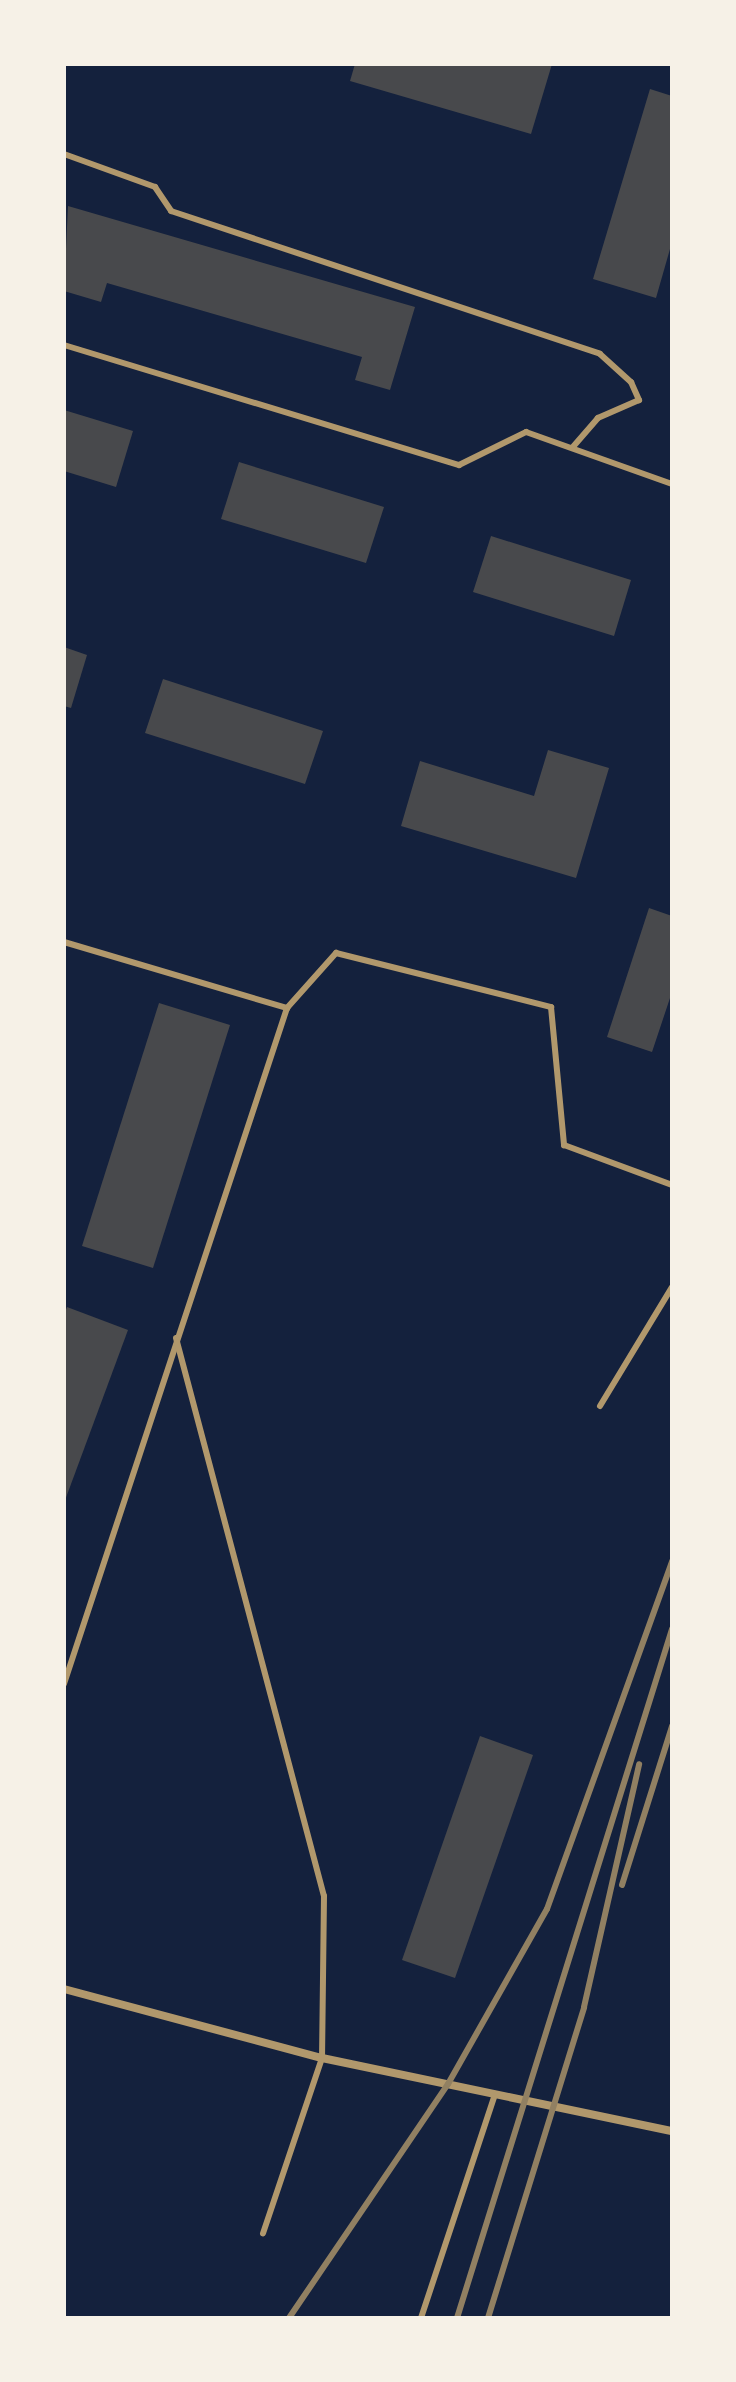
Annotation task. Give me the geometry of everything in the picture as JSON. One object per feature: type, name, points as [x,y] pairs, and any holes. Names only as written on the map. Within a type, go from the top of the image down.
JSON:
[{"type":"street","points":[[64,1989],[322,2058],[672,2131]]},
{"type":"lane","points":[[64,154],[155,187],[171,211],[600,354],[631,382],[639,400],[598,418],[573,447]]},
{"type":"lane","points":[[64,345],[459,465],[513,432],[573,447],[672,484]]},
{"type":"lane","points":[[64,942],[287,1008]]},
{"type":"lane","points":[[64,1684],[287,1008],[336,953],[551,1007],[564,1145],[672,1185]]},
{"type":"lane","points":[[600,1406],[672,1287]]},
{"type":"lane","points":[[176,1338],[324,1896],[322,2058],[263,2233]]},
{"type":"lane","points":[[421,2318],[495,2094]]},
{"type":"building","points":[[355,64],[552,64],[531,134],[350,81]]},
{"type":"building","points":[[650,89],[672,96],[672,242],[656,298],[593,279]]},
{"type":"building","points":[[68,206],[415,307],[390,390],[355,380],[362,357],[107,283],[101,302],[64,291]]},
{"type":"building","points":[[64,410],[133,431],[116,487],[64,471]]},
{"type":"building","points":[[239,462],[384,507],[366,563],[221,519]]},
{"type":"building","points":[[491,536],[631,580],[614,636],[473,592]]},
{"type":"building","points":[[64,647],[87,655],[71,708],[64,706]]},
{"type":"building","points":[[163,679],[323,731],[305,784],[145,733]]},
{"type":"building","points":[[548,750],[609,768],[576,878],[401,826],[420,761],[534,796]]},
{"type":"building","points":[[649,908],[672,916],[672,992],[652,1052],[607,1037]]},
{"type":"building","points":[[159,1003],[230,1025],[153,1268],[82,1246]]},
{"type":"building","points":[[67,1307],[128,1330],[64,1503],[64,1315]]},
{"type":"building","points":[[480,1736],[533,1755],[455,1978],[402,1960]]},
{"type":"railway","points":[[289,2318],[448,2084],[547,1909],[672,1561]]},
{"type":"railway","points":[[457,2318],[672,1629]]},
{"type":"railway","points":[[622,1885],[672,1726]]},
{"type":"railway","points":[[488,2318],[584,2007],[639,1764]]}]
